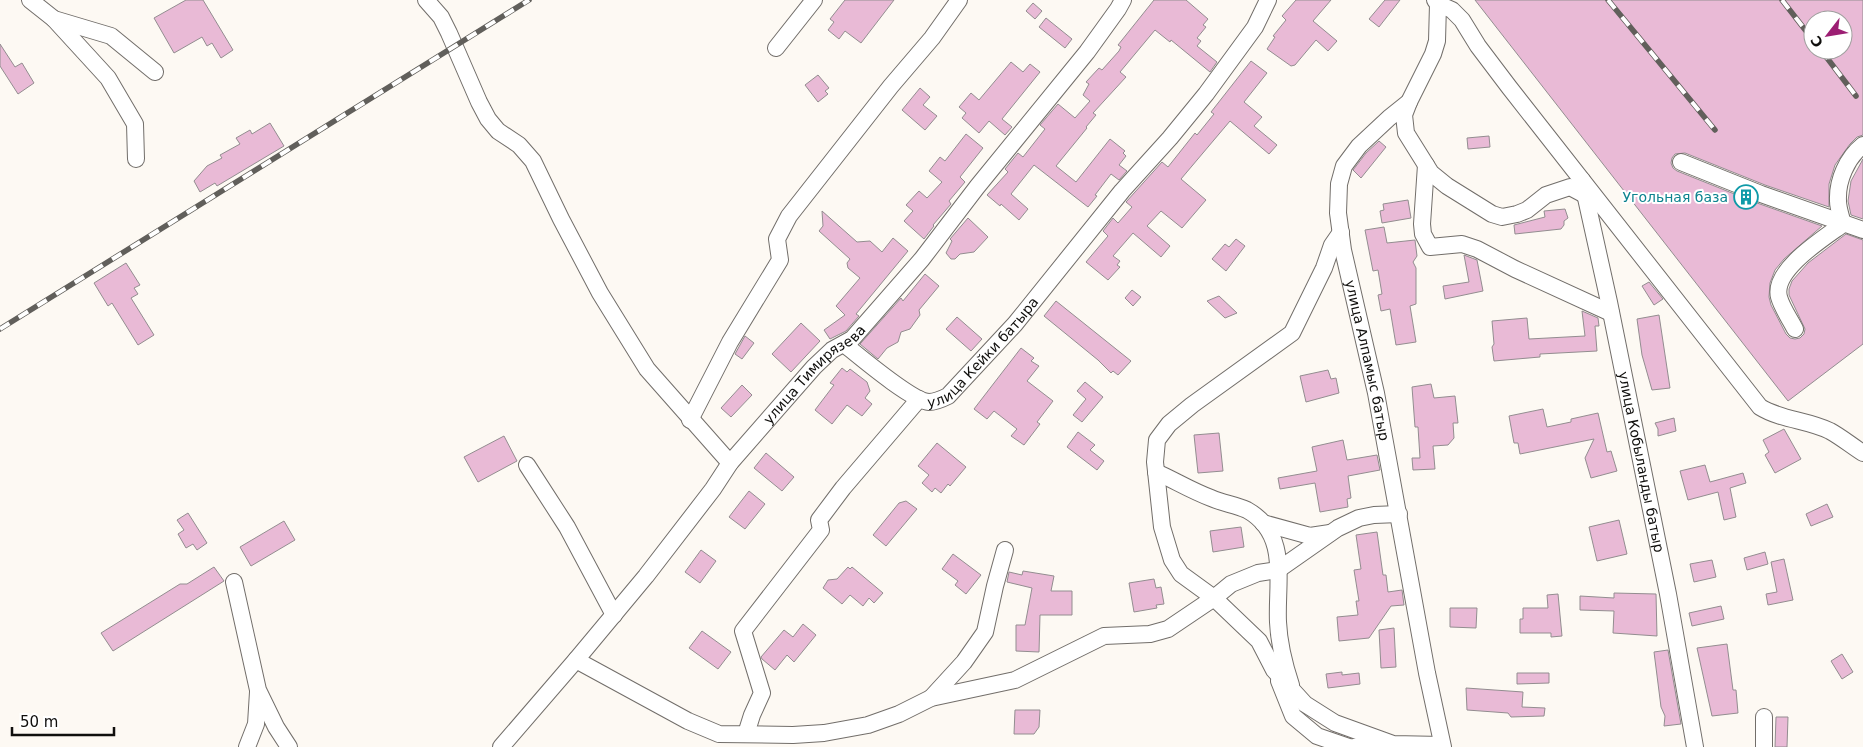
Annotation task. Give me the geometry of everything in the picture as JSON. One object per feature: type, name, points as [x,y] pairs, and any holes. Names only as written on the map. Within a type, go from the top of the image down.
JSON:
[{"type":"street","points":[[30,0],[54,19],[108,78],[135,124],[136,159]]},
{"type":"street","points":[[426,0],[441,17],[488,119],[498,131],[519,145],[534,161],[561,219],[600,293],[647,369],[690,420],[730,463]]},
{"type":"street","points":[[776,48],[814,0]]},
{"type":"street","points":[[690,420],[730,342],[780,260],[777,240],[789,216],[890,86],[932,38],[959,0]]},
{"type":"street","name":"улица Тимирязева","points":[[501,747],[614,615],[707,497],[730,463],[814,368],[832,350],[844,344],[859,331],[922,259],[977,187],[1087,52],[1118,10],[1122,0]]},
{"type":"street","name":"улица Кейки батыра","points":[[743,734],[762,693],[743,631],[821,530],[819,520],[843,488],[919,399],[928,402],[937,401],[948,396],[1015,324],[1122,191],[1170,138],[1206,94],[1255,27],[1268,0]]},
{"type":"street","points":[[1437,2],[1452,10],[1462,20],[1478,46],[1760,407],[1771,414],[1793,418],[1830,431],[1863,453]]},
{"type":"street","name":"улица Алпамыс батыр","points":[[1437,2],[1437,41],[1433,54],[1409,102],[1359,146],[1344,166],[1339,184],[1338,213],[1376,393],[1427,673],[1443,746]]},
{"type":"street","points":[[54,19],[111,36],[155,72]]},
{"type":"street","points":[[1409,102],[1404,115],[1406,133],[1426,165],[1447,186],[1492,214],[1502,217],[1517,214],[1527,210],[1546,195],[1570,187],[1584,195]]},
{"type":"street","points":[[1843,224],[1838,201],[1840,179],[1856,151],[1863,145]]},
{"type":"street","points":[[1681,162],[1863,230]]},
{"type":"street","points":[[1426,165],[1422,224],[1423,234],[1430,247],[1462,244],[1477,249],[1515,269],[1611,313]]},
{"type":"street","name":"улица Кобыланды батыр","points":[[1582,178],[1668,594],[1695,747]]},
{"type":"street","points":[[1795,328],[1779,296],[1780,281],[1789,266],[1843,224]]},
{"type":"street","points":[[1341,232],[1332,245],[1324,268],[1292,333],[1243,367],[1169,424],[1157,440],[1155,462],[1162,527],[1172,560],[1181,574],[1214,598],[1259,641],[1274,670],[1293,716],[1317,736],[1349,747]]},
{"type":"street","points":[[844,344],[880,373],[919,399]]},
{"type":"street","points":[[527,465],[566,528],[614,615]]},
{"type":"street","points":[[1156,472],[1210,498],[1247,510],[1263,524],[1274,538],[1278,559],[1278,620],[1281,653],[1292,690]]},
{"type":"street","points":[[576,660],[688,722],[720,734],[793,735],[824,733],[868,725],[899,714],[931,698],[1015,680],[1104,636],[1150,634],[1168,629],[1214,598],[1231,584],[1258,573],[1278,570],[1332,533],[1359,518],[1374,514],[1399,514]]},
{"type":"street","points":[[1263,524],[1310,536],[1332,533]]},
{"type":"street","points":[[931,698],[964,662],[985,632],[1005,550]]},
{"type":"street","points":[[234,582],[258,690],[276,727],[289,747]]},
{"type":"street","points":[[1274,670],[1305,704],[1335,722],[1393,744]]},
{"type":"street","points":[[251,742],[256,724],[258,690]]},
{"type":"street","points":[[1764,717],[1764,747]]},
{"type":"street","points":[[729,747],[743,734]]},
{"type":"street","points":[[1354,747],[1393,744],[1443,746]]},
{"type":"building","points":[[186,0],[203,0],[233,50],[221,58],[212,43],[207,46],[202,37],[174,53],[154,18]]},
{"type":"building","points":[[845,0],[894,0],[861,43],[845,31],[839,39],[828,30],[834,22],[830,19]]},
{"type":"building","points":[[1154,0],[1186,0],[1208,19],[1203,25],[1206,27],[1197,38],[1201,41],[1197,46],[1217,62],[1210,72],[1171,40],[1170,42],[1155,30],[1120,72],[1126,77],[1093,113],[1096,115],[1087,128],[1056,166],[1076,182],[1110,139],[1125,151],[1123,153],[1126,156],[1119,165],[1127,171],[1119,180],[1111,174],[1088,207],[1034,165],[1011,194],[1028,209],[1019,220],[1001,204],[1000,206],[987,195],[1008,172],[1005,169],[1018,153],[1023,157],[1045,129],[1040,125],[1058,104],[1075,118],[1090,101],[1083,95],[1089,84],[1086,82],[1099,68],[1102,70],[1119,51],[1121,47],[1118,45]]},
{"type":"building","points":[[1296,0],[1331,0],[1313,21],[1337,41],[1328,51],[1316,40],[1295,65],[1291,66],[1267,49],[1275,37],[1273,36],[1286,20],[1282,16]]},
{"type":"building","points":[[1385,0],[1400,0],[1379,27],[1369,19]]},
{"type":"building","name":"Угольная база","points":[[1475,0],[1863,0],[1863,135],[1857,137],[1850,144],[1835,165],[1829,184],[1829,207],[1765,185],[1685,153],[1675,154],[1671,163],[1677,171],[1757,203],[1822,226],[1784,259],[1775,270],[1770,283],[1769,297],[1771,305],[1790,338],[1800,338],[1804,334],[1805,329],[1789,295],[1792,281],[1808,263],[1846,234],[1863,240],[1863,344],[1788,401]]},
{"type":"building","points":[[1033,3],[1042,11],[1035,19],[1026,11]]},
{"type":"building","points":[[1046,18],[1072,39],[1065,48],[1039,27]]},
{"type":"building","points":[[0,44],[15,67],[22,63],[34,83],[18,94],[0,66]]},
{"type":"building","points":[[1251,61],[1267,73],[1244,102],[1262,117],[1254,126],[1277,145],[1269,154],[1230,121],[1181,179],[1206,200],[1182,228],[1161,211],[1147,226],[1170,246],[1161,257],[1133,233],[1113,256],[1120,261],[1117,265],[1120,267],[1108,280],[1086,262],[1108,236],[1103,231],[1113,218],[1118,223],[1132,207],[1126,202],[1162,162],[1168,167],[1195,133],[1197,135],[1214,114],[1211,112]]},
{"type":"building","points":[[1011,62],[1023,72],[1030,64],[1040,72],[1002,119],[1012,127],[1005,135],[989,121],[979,133],[962,118],[966,113],[959,107],[971,93],[979,100]]},
{"type":"building","points":[[818,75],[829,88],[825,91],[828,94],[818,102],[805,85]]},
{"type":"building","points":[[920,88],[930,97],[923,105],[937,116],[925,130],[902,110]]},
{"type":"building","points":[[270,123],[284,146],[217,186],[215,183],[200,192],[194,181],[207,166],[222,158],[220,155],[240,144],[236,138],[250,130],[252,134]]},
{"type":"building","points":[[966,134],[983,148],[960,177],[965,182],[949,201],[951,204],[924,239],[904,221],[913,211],[906,205],[919,191],[927,198],[942,182],[929,171],[940,157],[945,161]]},
{"type":"building","points":[[1489,136],[1490,147],[1468,149],[1467,138]]},
{"type":"building","points":[[1379,141],[1386,147],[1361,178],[1353,170],[1366,153]]},
{"type":"building","points":[[1863,159],[1863,219],[1851,215],[1848,201],[1851,181]]},
{"type":"building","points":[[1408,200],[1411,218],[1382,223],[1380,211],[1384,210],[1383,204]]},
{"type":"building","points":[[1565,209],[1568,218],[1564,221],[1561,229],[1515,234],[1514,225],[1545,217],[1544,211]]},
{"type":"building","points":[[822,211],[857,242],[870,241],[882,252],[893,238],[908,251],[856,314],[859,316],[846,331],[830,339],[824,330],[845,315],[836,306],[860,278],[848,268],[847,263],[850,259],[819,231],[823,226]]},
{"type":"building","points":[[968,218],[988,237],[974,252],[960,254],[955,259],[951,259],[946,253],[952,241],[950,239]]},
{"type":"building","points":[[1384,227],[1387,243],[1415,240],[1417,256],[1413,262],[1416,268],[1416,304],[1410,306],[1416,342],[1396,345],[1390,309],[1381,311],[1378,295],[1382,294],[1378,270],[1373,271],[1365,230]]},
{"type":"building","points":[[1236,239],[1245,246],[1226,271],[1212,259],[1225,244],[1229,247]]},
{"type":"building","points":[[1464,255],[1477,260],[1483,291],[1445,299],[1443,286],[1469,282]]},
{"type":"building","points":[[126,263],[140,285],[134,288],[138,294],[131,298],[154,335],[138,345],[112,303],[108,306],[94,283]]},
{"type":"building","points":[[925,274],[939,286],[919,310],[920,315],[910,329],[901,332],[898,342],[887,348],[878,359],[860,344],[901,298],[903,301]]},
{"type":"building","points":[[1649,282],[1663,299],[1654,305],[1642,286]]},
{"type":"building","points":[[1132,290],[1141,297],[1133,306],[1125,298]]},
{"type":"building","points":[[1219,296],[1237,313],[1225,318],[1207,301]]},
{"type":"building","points":[[1056,301],[1131,361],[1118,375],[1113,371],[1111,373],[1044,316]]},
{"type":"building","points":[[1582,311],[1598,318],[1599,326],[1595,326],[1597,351],[1540,354],[1540,357],[1494,361],[1492,321],[1527,318],[1529,339],[1585,336]]},
{"type":"building","points":[[1659,315],[1670,388],[1652,390],[1642,355],[1637,319]]},
{"type":"building","points":[[957,317],[982,339],[971,351],[946,329]]},
{"type":"building","points":[[801,323],[820,341],[791,372],[772,354]]},
{"type":"building","points":[[745,336],[754,343],[742,359],[735,354]]},
{"type":"building","points":[[1021,348],[1034,358],[1031,361],[1039,366],[1027,381],[1053,401],[1037,422],[1040,424],[1024,445],[1011,436],[1017,429],[994,411],[987,419],[974,409]]},
{"type":"building","points":[[842,368],[847,372],[850,369],[867,382],[870,391],[865,398],[872,404],[862,416],[847,405],[832,424],[815,410],[834,385],[830,383]]},
{"type":"building","points":[[1328,370],[1331,379],[1336,378],[1339,393],[1306,402],[1300,376]]},
{"type":"building","points":[[1085,382],[1103,397],[1082,422],[1073,415],[1086,399],[1077,391]]},
{"type":"building","points":[[1431,384],[1434,398],[1455,396],[1458,423],[1453,423],[1454,438],[1448,445],[1433,446],[1435,469],[1413,470],[1412,458],[1420,458],[1412,387]]},
{"type":"building","points":[[742,385],[752,395],[731,417],[721,408]]},
{"type":"building","points":[[1543,409],[1547,427],[1571,422],[1571,419],[1598,413],[1607,452],[1611,451],[1617,471],[1591,478],[1585,458],[1594,439],[1520,454],[1518,443],[1514,443],[1509,416]]},
{"type":"building","points":[[1674,418],[1676,431],[1658,436],[1658,429],[1655,423]]},
{"type":"building","points":[[1784,429],[1801,459],[1775,473],[1765,455],[1769,452],[1763,440]]},
{"type":"building","points":[[1078,432],[1095,445],[1090,450],[1104,461],[1097,470],[1067,447]]},
{"type":"building","points":[[1219,433],[1223,471],[1198,473],[1194,435]]},
{"type":"building","points":[[504,436],[517,461],[478,482],[464,457]]},
{"type":"building","points":[[1343,440],[1347,460],[1377,455],[1380,470],[1348,476],[1351,498],[1347,499],[1348,507],[1320,512],[1315,483],[1280,489],[1278,478],[1317,471],[1312,447]]},
{"type":"building","points":[[937,443],[966,467],[950,486],[948,484],[941,493],[935,488],[932,492],[922,483],[929,475],[918,466]]},
{"type":"building","points":[[766,453],[794,477],[782,491],[754,468]]},
{"type":"building","points":[[1705,465],[1710,482],[1743,473],[1746,483],[1730,488],[1736,517],[1724,520],[1718,492],[1688,500],[1680,471]]},
{"type":"building","points":[[749,491],[765,504],[745,529],[729,517]]},
{"type":"building","points":[[906,501],[917,509],[886,546],[873,535],[899,503]]},
{"type":"building","points":[[1827,504],[1833,517],[1811,526],[1806,514]]},
{"type":"building","points":[[188,513],[207,543],[197,550],[193,544],[186,548],[178,534],[184,530],[177,520]]},
{"type":"building","points":[[1619,520],[1627,554],[1597,561],[1589,527]]},
{"type":"building","points":[[284,521],[295,540],[251,566],[240,547]]},
{"type":"building","points":[[1241,527],[1244,547],[1213,552],[1210,531]]},
{"type":"building","points":[[1377,532],[1383,575],[1386,575],[1388,592],[1402,590],[1404,605],[1391,606],[1369,638],[1339,641],[1337,617],[1358,615],[1356,601],[1359,601],[1354,570],[1361,569],[1356,535]]},
{"type":"building","points":[[701,550],[716,561],[700,583],[685,572]]},
{"type":"building","points":[[1765,552],[1768,564],[1747,570],[1744,558]]},
{"type":"building","points":[[953,554],[981,575],[966,594],[955,585],[958,581],[942,569]]},
{"type":"building","points":[[1784,559],[1793,600],[1768,605],[1766,594],[1777,592],[1771,562]]},
{"type":"building","points":[[1712,560],[1716,577],[1694,582],[1690,564]]},
{"type":"building","points":[[214,567],[224,581],[113,651],[101,633],[180,584],[187,584]]},
{"type":"building","points":[[848,567],[850,569],[852,567],[883,593],[874,603],[869,598],[863,606],[850,595],[842,604],[823,588],[828,580],[837,579]]},
{"type":"building","points":[[1023,571],[1054,576],[1051,591],[1072,591],[1072,615],[1040,615],[1039,652],[1016,651],[1016,625],[1025,625],[1032,588],[1007,582],[1009,572],[1022,575]]},
{"type":"building","points":[[1154,579],[1156,588],[1161,587],[1164,604],[1156,605],[1157,608],[1134,612],[1129,583]]},
{"type":"building","points":[[1614,593],[1656,594],[1657,636],[1613,633],[1614,611],[1580,610],[1580,596],[1614,598]]},
{"type":"building","points":[[1558,594],[1562,636],[1551,637],[1551,633],[1520,633],[1520,619],[1523,619],[1523,608],[1548,608],[1547,595]]},
{"type":"building","points":[[1721,606],[1724,619],[1692,626],[1689,613]]},
{"type":"building","points":[[1450,608],[1477,608],[1476,628],[1450,627]]},
{"type":"building","points":[[803,624],[816,635],[794,662],[787,655],[775,670],[762,659],[761,657],[784,630],[793,637]]},
{"type":"building","points":[[1394,628],[1396,667],[1381,668],[1379,630]]},
{"type":"building","points":[[702,631],[731,652],[718,669],[689,648]]},
{"type":"building","points":[[1727,644],[1733,690],[1736,690],[1738,713],[1712,716],[1697,648]]},
{"type":"building","points":[[1668,650],[1681,724],[1664,726],[1665,716],[1661,707],[1654,652]]},
{"type":"building","points":[[1842,654],[1853,672],[1842,679],[1831,661]]},
{"type":"building","points":[[1342,672],[1342,675],[1359,673],[1360,684],[1328,688],[1326,674]]},
{"type":"building","points":[[1517,673],[1549,673],[1549,683],[1517,684]]},
{"type":"building","points":[[1466,688],[1523,692],[1522,707],[1545,708],[1544,716],[1511,717],[1508,713],[1467,710]]},
{"type":"building","points":[[1015,710],[1040,710],[1039,727],[1034,734],[1014,734]]},
{"type":"building","points":[[1776,717],[1788,717],[1787,747],[1775,747]]},
{"type":"railway","points":[[0,329],[529,0]]},
{"type":"railway","points":[[1608,0],[1715,130]]},
{"type":"railway","points":[[1782,0],[1803,27]]},
{"type":"railway","points":[[1829,60],[1856,96]]},
{"type":"place","name":"Угольная база","points":[[1746,197]]}]
